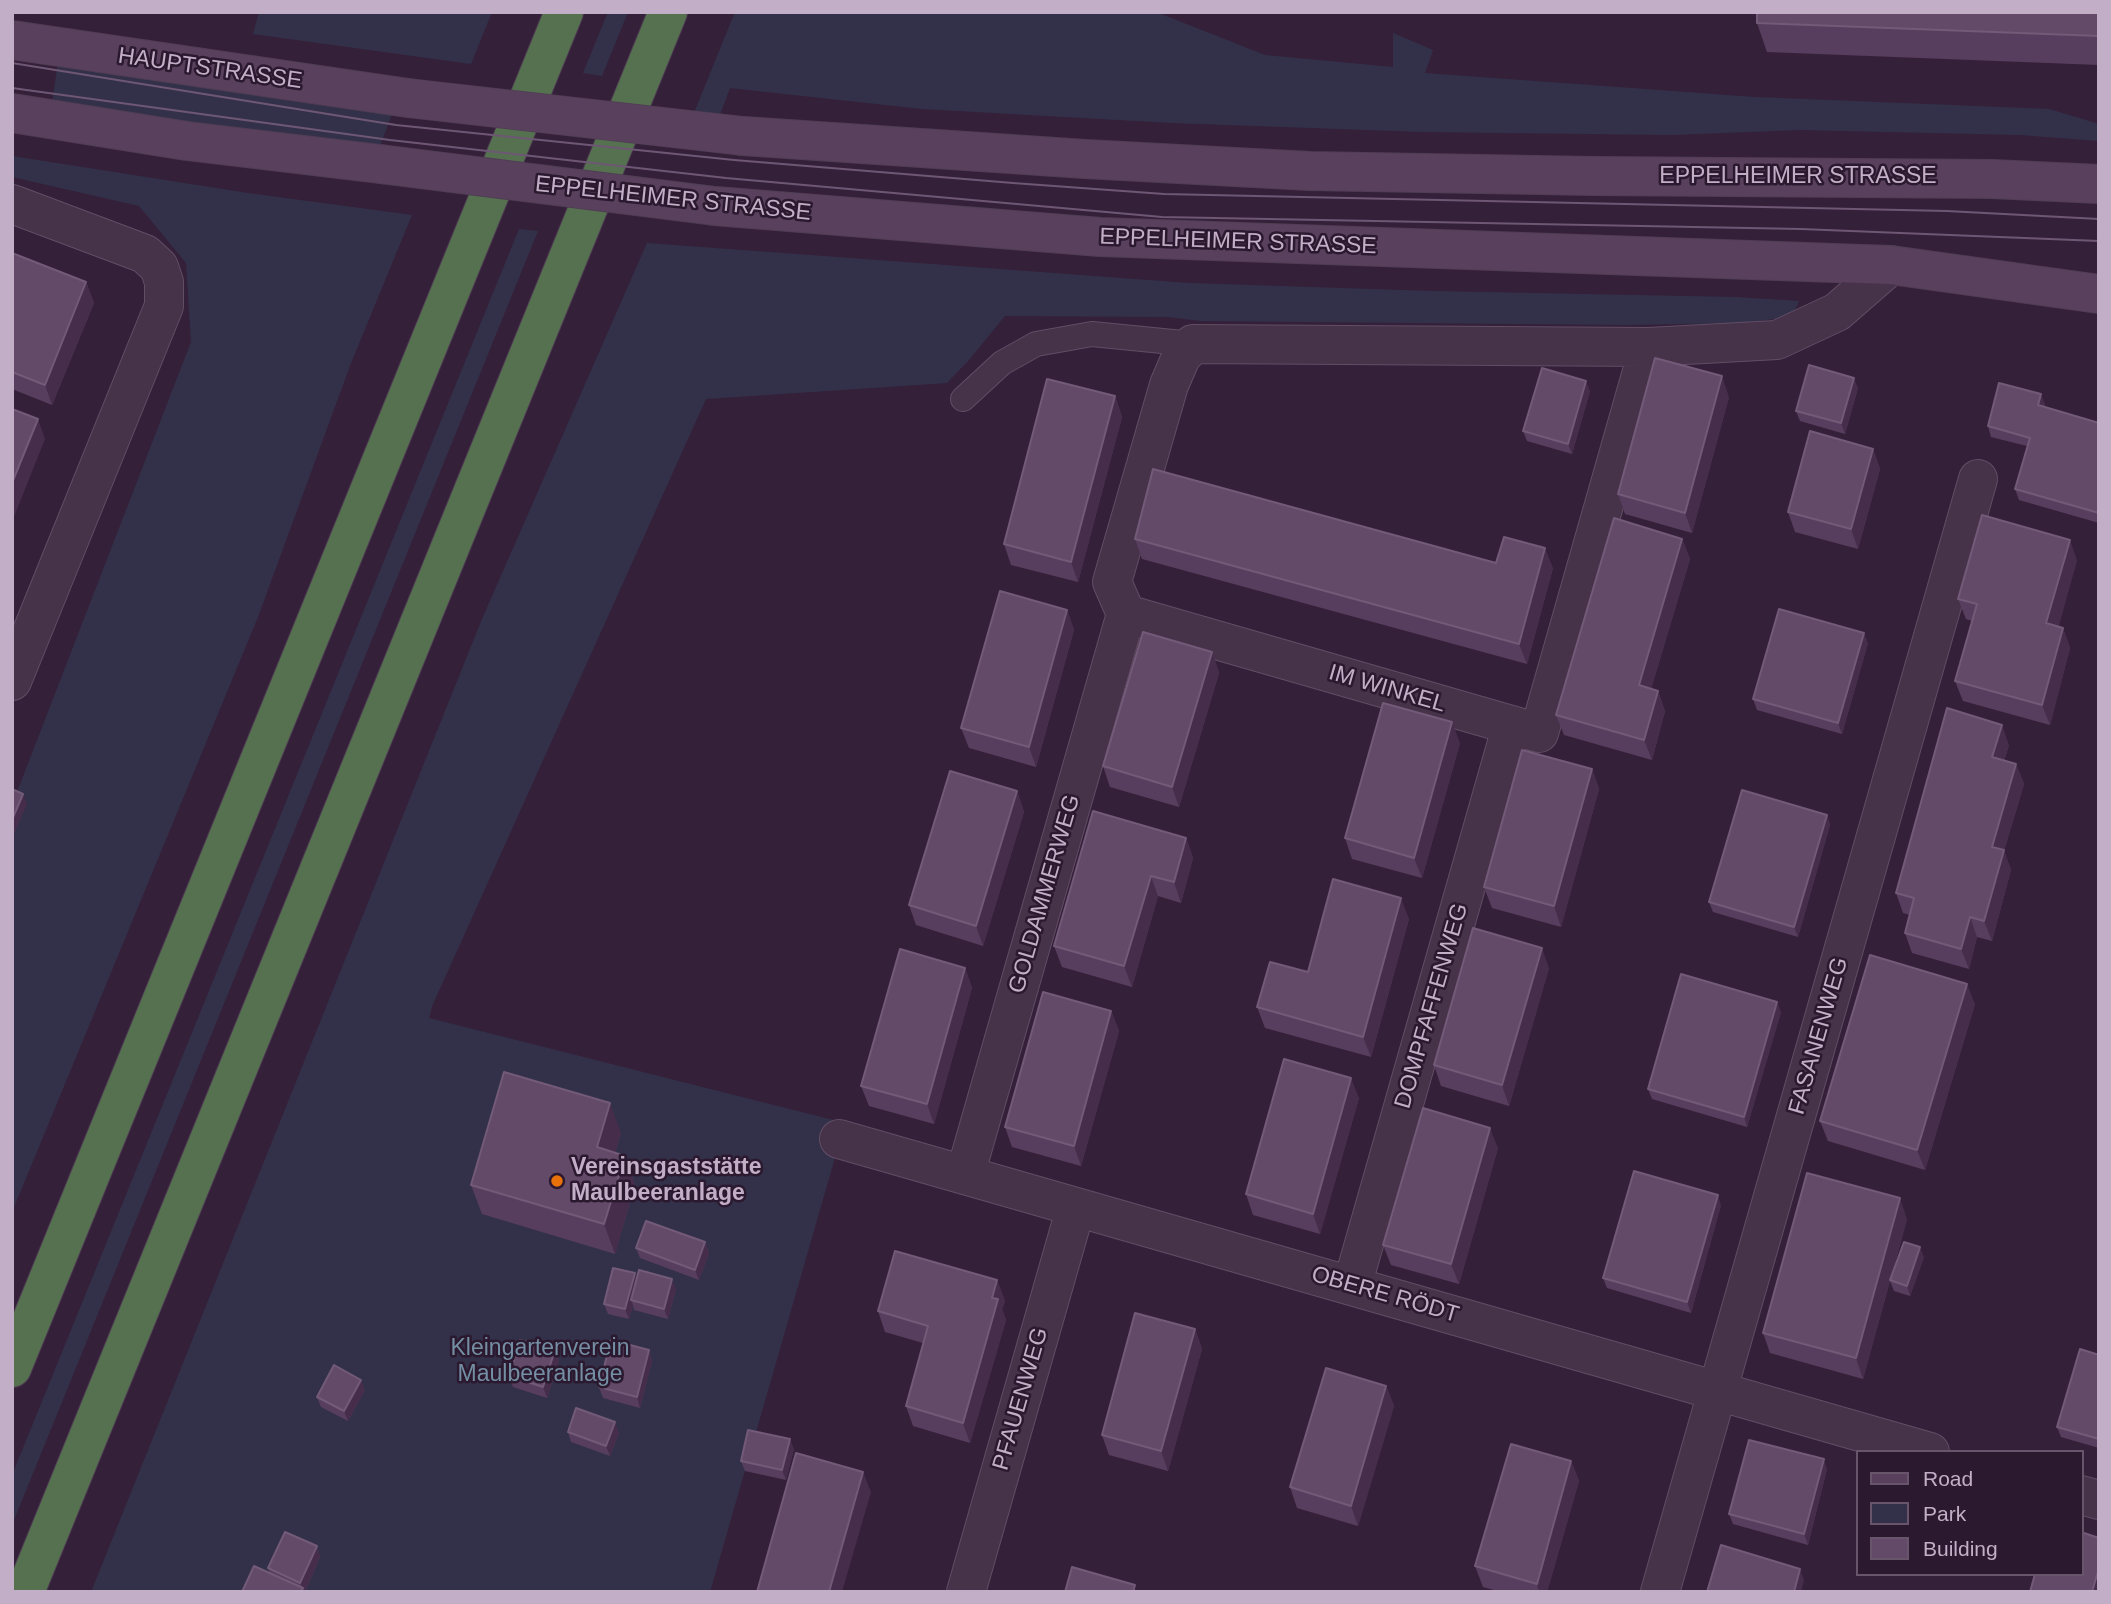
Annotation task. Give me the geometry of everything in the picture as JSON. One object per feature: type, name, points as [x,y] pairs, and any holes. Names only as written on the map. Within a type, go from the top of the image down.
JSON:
[{"type":"highway","points":[[12,1368],[564,12]]},
{"type":"highway","points":[[25,1592],[668,12]]},
{"type":"main road","name":"HAUPTSTRASSE","points":[[12,40],[408,98]]},
{"type":"main road","name":"EPPELHEIMER STRASSE","points":[[408,98],[743,136],[1310,171],[1992,178],[2099,184]]},
{"type":"main road","name":"EPPELHEIMER STRASSE","points":[[12,113],[187,141],[715,206],[1114,238],[1891,264],[2099,294]]},
{"type":"street","points":[[12,204],[145,254],[159,267],[164,282],[164,306],[12,681]]},
{"type":"street","points":[[1126,614],[1112,582],[1181,362],[1649,347],[1777,340],[1837,312],[1891,264]]},
{"type":"street","name":"IM WINKEL","points":[[1126,614],[1539,733],[1649,347]]},
{"type":"street","name":"FASANENWEG","points":[[1660,1592],[1978,479]]},
{"type":"street","name":"GOLDAMMERWEG","points":[[965,1175],[1126,614]]},
{"type":"street","name":"DOMPFAFFENWEG","points":[[1352,1286],[1512,725]]},
{"type":"street","name":"OBERE RÖDT","points":[[839,1139],[1923,1450]]},
{"type":"street","name":"PFAUENWEG","points":[[966,1592],[1076,1207]]},
{"type":"lane","points":[[963,399],[1002,363],[1036,344],[1092,334],[1181,362]]},
{"type":"green space","points":[[259,12],[492,12],[471,64],[253,34]]},
{"type":"green space","points":[[608,12],[628,12],[602,76],[583,73]]},
{"type":"green space","points":[[735,12],[1156,12],[1265,55],[1393,67],[1393,33],[1433,50],[1425,73],[1755,97],[2049,109],[2099,124],[2099,141],[2020,135],[1800,130],[1672,135],[1423,132],[1172,123],[922,109],[730,88],[713,133],[687,130]]},
{"type":"green space","points":[[58,62],[392,114],[379,149],[52,103]]},
{"type":"green space","points":[[12,156],[248,193],[412,215],[351,363],[258,617],[12,1212],[12,805],[191,342],[186,263],[139,206],[12,177]]},
{"type":"green space","points":[[519,229],[538,231],[12,1525],[12,1475]]},
{"type":"green space","name":"Kleingartenverein Maulbeeranlage","points":[[647,243],[1189,283],[1736,297],[1799,301],[1792,317],[1741,323],[1624,325],[1201,321],[1169,317],[1005,316],[947,383],[706,399],[429,1018],[845,1123],[710,1592],[91,1592],[482,619]]},
{"type":"building","points":[[1757,12],[2099,12],[2099,36],[1757,23]]},
{"type":"building","points":[[12,253],[86,282],[45,385],[12,372]]},
{"type":"building","points":[[1655,358],[1722,376],[1685,513],[1618,494]]},
{"type":"building","points":[[1809,365],[1854,378],[1841,423],[1796,411]]},
{"type":"building","points":[[1542,368],[1586,381],[1568,444],[1523,431]]},
{"type":"building","points":[[1047,379],[1115,396],[1071,562],[1004,544]]},
{"type":"building","points":[[1999,383],[2041,394],[2038,405],[2099,423],[2099,513],[2015,489],[2030,438],[1988,426]]},
{"type":"building","points":[[12,409],[38,419],[12,483]]},
{"type":"building","points":[[1810,431],[1873,449],[1851,529],[1788,512]]},
{"type":"building","points":[[1153,469],[1496,563],[1504,537],[1545,548],[1519,644],[1135,539]]},
{"type":"building","points":[[1982,515],[2070,540],[2046,623],[2063,628],[2042,705],[1955,681],[1977,604],[1958,599]]},
{"type":"building","points":[[1614,518],[1682,539],[1639,685],[1658,691],[1644,740],[1556,715]]},
{"type":"building","points":[[1000,591],[1067,610],[1029,747],[961,728]]},
{"type":"building","points":[[1779,609],[1864,633],[1838,723],[1753,699]]},
{"type":"building","points":[[1143,632],[1212,652],[1172,787],[1103,766]]},
{"type":"building","points":[[1383,703],[1452,722],[1414,858],[1345,838]]},
{"type":"building","points":[[1947,708],[2002,725],[1992,757],[2016,764],[1992,847],[2004,850],[1984,921],[1970,917],[1961,949],[1905,933],[1914,898],[1896,893]]},
{"type":"building","points":[[1522,750],[1592,769],[1554,906],[1484,887]]},
{"type":"building","points":[[950,771],[1017,791],[976,926],[909,905]]},
{"type":"building","points":[[12,789],[23,794],[12,820]]},
{"type":"building","points":[[1742,790],[1827,815],[1794,927],[1709,902]]},
{"type":"building","points":[[1093,811],[1186,838],[1174,882],[1151,876],[1124,966],[1054,946]]},
{"type":"building","points":[[1333,879],[1401,898],[1363,1037],[1257,1007],[1270,962],[1308,972]]},
{"type":"building","points":[[1473,928],[1542,948],[1502,1085],[1434,1065]]},
{"type":"building","points":[[900,949],[965,968],[927,1104],[861,1086]]},
{"type":"building","points":[[1870,955],[1967,984],[1917,1150],[1820,1121]]},
{"type":"building","points":[[1681,974],[1777,1002],[1744,1117],[1648,1089]]},
{"type":"building","points":[[1043,992],[1111,1011],[1074,1146],[1005,1127]]},
{"type":"building","points":[[1284,1059],[1351,1078],[1313,1214],[1246,1194]]},
{"type":"building","name":"Vereinsgaststätte Maulbeeranlage","points":[[504,1072],[610,1103],[597,1147],[625,1156],[604,1224],[471,1185]]},
{"type":"building","points":[[1423,1108],[1490,1128],[1451,1264],[1383,1245]]},
{"type":"building","points":[[1634,1171],[1718,1195],[1687,1302],[1603,1278]]},
{"type":"building","points":[[1807,1173],[1900,1198],[1856,1358],[1763,1333]]},
{"type":"building","points":[[646,1221],[705,1242],[695,1270],[636,1248]]},
{"type":"building","points":[[1904,1242],[1920,1247],[1907,1286],[1890,1280]]},
{"type":"building","points":[[895,1251],[997,1280],[992,1298],[998,1299],[963,1423],[906,1406],[928,1326],[878,1311]]},
{"type":"building","points":[[613,1268],[635,1273],[625,1309],[604,1304]]},
{"type":"building","points":[[639,1270],[672,1279],[664,1309],[631,1300]]},
{"type":"building","points":[[1135,1313],[1195,1329],[1161,1451],[1102,1435]]},
{"type":"building","points":[[520,1340],[555,1350],[543,1387],[509,1376]]},
{"type":"building","points":[[611,1340],[649,1350],[637,1397],[599,1387]]},
{"type":"building","points":[[2080,1349],[2099,1355],[2099,1439],[2057,1427]]},
{"type":"building","points":[[334,1365],[361,1380],[344,1411],[317,1397]]},
{"type":"building","points":[[1326,1368],[1386,1386],[1351,1506],[1290,1487]]},
{"type":"building","points":[[576,1408],[615,1422],[606,1446],[568,1432]]},
{"type":"building","points":[[748,1430],[790,1439],[782,1470],[741,1461]]},
{"type":"building","points":[[1749,1440],[1824,1459],[1804,1534],[1729,1514]]},
{"type":"building","points":[[1511,1444],[1571,1461],[1537,1584],[1475,1566]]},
{"type":"building","points":[[796,1453],[863,1472],[829,1592],[757,1592]]},
{"type":"building","points":[[285,1532],[317,1546],[300,1583],[268,1568]]},
{"type":"building","points":[[2083,1533],[2099,1538],[2099,1568],[2092,1592],[2030,1592],[2034,1576],[2083,1576]]},
{"type":"building","points":[[1721,1545],[1800,1569],[1794,1592],[1707,1592]]},
{"type":"building","points":[[254,1566],[303,1588],[301,1592],[242,1592]]},
{"type":"building","points":[[1072,1567],[1135,1585],[1133,1592],[1065,1592]]},
{"type":"tram line","points":[[12,63],[396,125],[734,160],[1013,183],[1164,194],[1947,211],[2099,219]]},
{"type":"tram line","points":[[12,88],[390,140],[726,178],[1162,217],[1801,229],[2099,241]]},
{"type":"place","name":"Vereinsgaststätte Maulbeeranlage","points":[[557,1181]]}]
